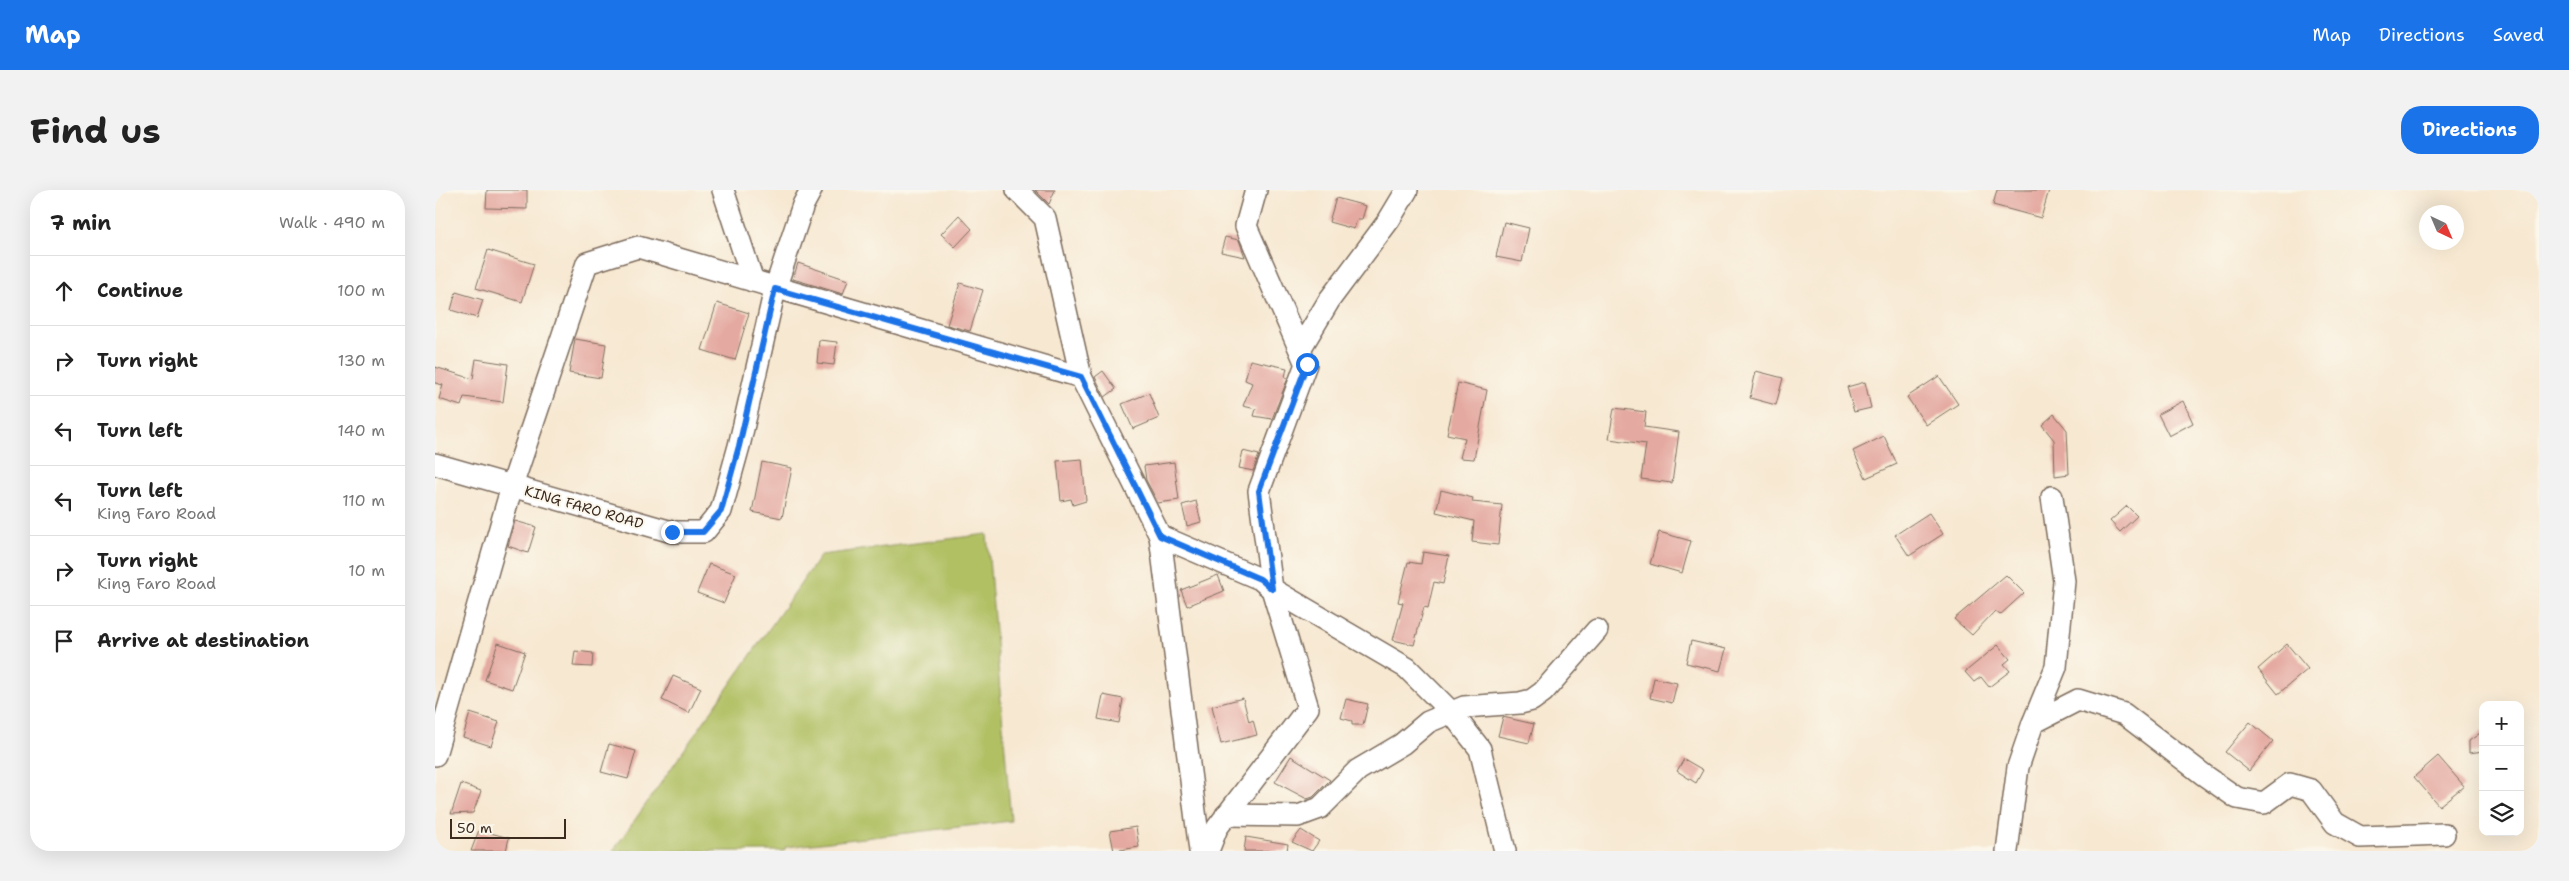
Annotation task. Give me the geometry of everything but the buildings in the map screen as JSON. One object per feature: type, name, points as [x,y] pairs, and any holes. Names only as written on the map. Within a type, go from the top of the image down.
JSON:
[{"type":"street","points":[[723,190],[753,281]]},
{"type":"street","name":"KING FARO ROAD","points":[[435,464],[672,532],[703,532],[721,511],[739,446],[775,289],[803,205],[811,190]]},
{"type":"street","points":[[1017,190],[1045,218],[1081,377],[1160,536],[1199,851]]},
{"type":"street","points":[[1208,851],[1217,828],[1308,708],[1272,589],[1259,491],[1307,364],[1246,226],[1255,190]]},
{"type":"street","points":[[1300,349],[1330,299],[1389,220],[1407,190]]},
{"type":"street","points":[[435,755],[512,486],[587,263],[638,247],[775,289],[1081,377]]},
{"type":"street","points":[[2007,851],[2018,767],[2033,723],[2056,667],[2064,581],[2052,497]]},
{"type":"street","points":[[1160,536],[1260,579],[1272,589],[1407,668],[1451,712],[1480,749],[1505,851]]},
{"type":"street","points":[[1226,816],[1298,816],[1309,814],[1320,808],[1357,770],[1402,744],[1428,722],[1464,707],[1520,703],[1532,700],[1543,692],[1597,630]]},
{"type":"street","points":[[2033,723],[2079,700],[2124,714],[2237,798],[2263,803],[2290,784],[2311,790],[2335,823],[2360,837],[2444,834]]},
{"type":"green space","points":[[987,534],[1011,821],[786,847],[784,851],[613,851],[821,555]]},
{"type":"route","points":[[672,532],[703,532],[721,511],[739,446],[775,289],[1081,377],[1160,536],[1260,579],[1272,589],[1259,491],[1307,364]]}]
